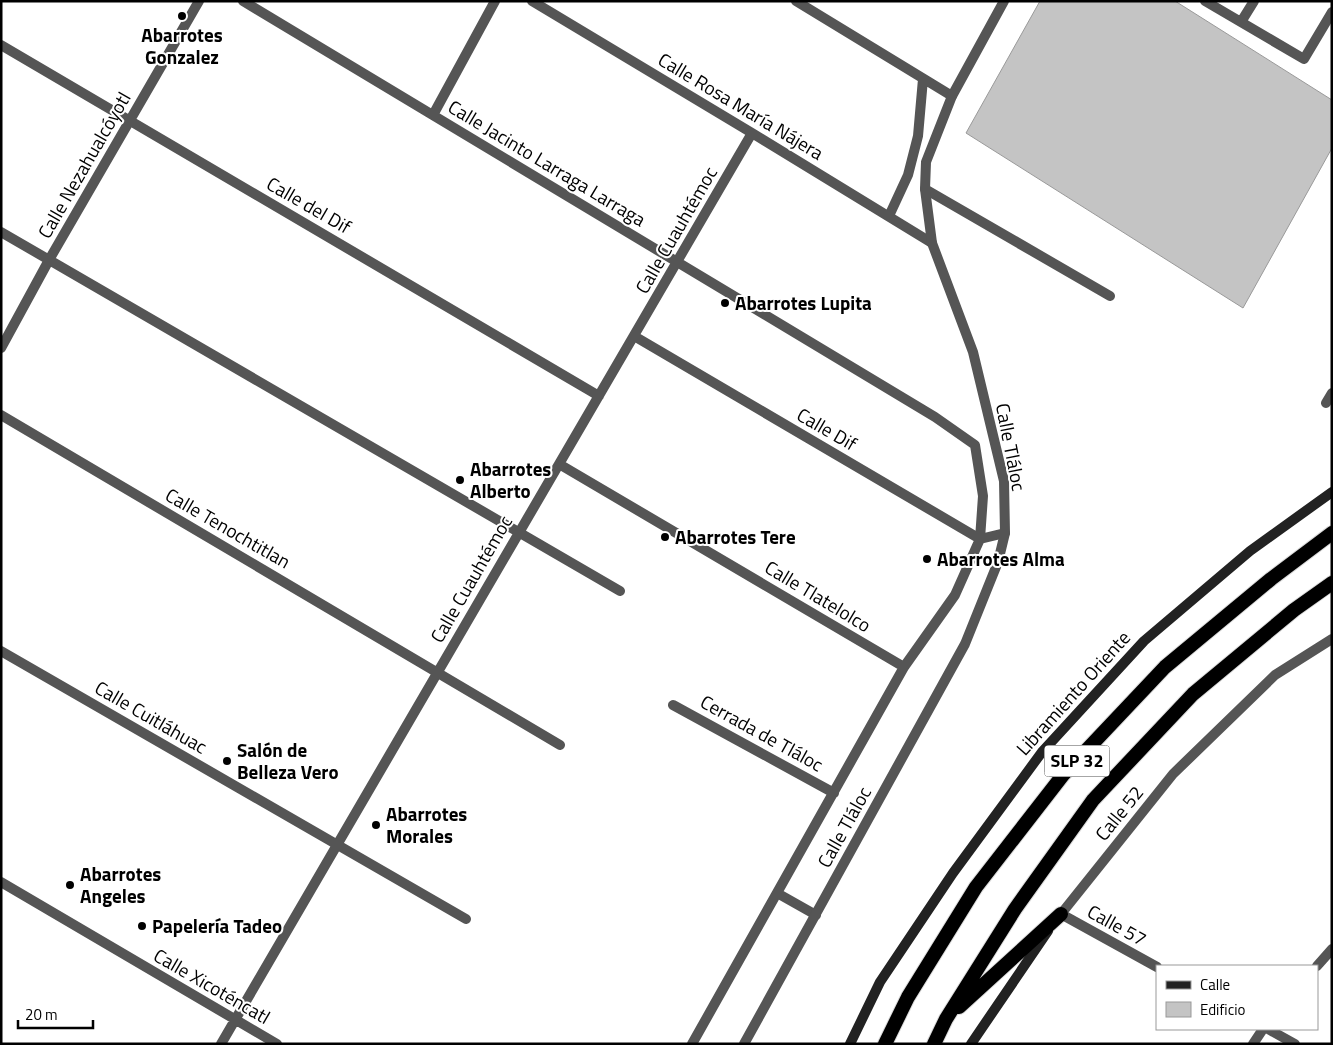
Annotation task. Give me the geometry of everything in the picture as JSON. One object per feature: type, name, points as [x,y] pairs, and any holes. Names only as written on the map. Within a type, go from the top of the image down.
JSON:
[{"type":"highway","name":"SLP 32","points":[[885,1044],[908,996],[976,887],[1063,775],[1165,667],[1271,579],[1332,533]]},
{"type":"highway","name":"SLP 32","points":[[934,1044],[946,1019],[1015,909],[1093,800],[1193,694],[1294,610],[1332,583]]},
{"type":"highway","points":[[939,1044],[946,1019],[1061,914]]},
{"type":"highway","points":[[874,1044],[908,996]]},
{"type":"main road","name":"Libramiento Oriente","points":[[850,1044],[880,982],[953,873],[1042,752],[1144,642],[1250,551],[1332,492]]},
{"type":"main road","name":"Calle 52","points":[[971,1044],[1061,914]]},
{"type":"street","name":"Calle Nezahualcóyotl","points":[[1,348],[49,260],[198,1]]},
{"type":"street","name":"Calle Jacinto Larraga Larraga","points":[[243,1],[935,417]]},
{"type":"street","points":[[432,115],[495,1]]},
{"type":"street","name":"Calle Rosa María Nájera","points":[[532,1],[752,132],[932,243]]},
{"type":"street","points":[[796,1],[952,96]]},
{"type":"street","name":"Calle Tláloc","points":[[744,1044],[964,644],[998,562],[1005,533],[1004,481],[973,352],[932,243],[925,189],[926,162],[952,96],[1004,1]]},
{"type":"street","points":[[1205,1],[1304,60],[1332,12]]},
{"type":"street","points":[[1241,22],[1254,1]]},
{"type":"street","name":"Calle del Dif","points":[[1,45],[599,396]]},
{"type":"street","points":[[889,216],[908,176],[918,136],[923,79]]},
{"type":"street","name":"Calle Cuauhtémoc","points":[[221,1044],[752,132]]},
{"type":"street","points":[[925,189],[1110,296]]},
{"type":"street","points":[[1,232],[620,591]]},
{"type":"street","name":"Calle Dif","points":[[634,336],[980,539]]},
{"type":"street","points":[[1326,403],[1332,393]]},
{"type":"street","name":"Calle Tenochtitlan","points":[[1,415],[560,745]]},
{"type":"street","name":"Calle Tláloc","points":[[692,1044],[904,667],[955,595],[980,539],[982,496],[975,445],[935,417]]},
{"type":"street","name":"Calle Tlatelolco","points":[[559,464],[904,667]]},
{"type":"street","points":[[980,539],[1005,533]]},
{"type":"street","name":"Calle 52","points":[[1061,914],[1173,774],[1275,675],[1332,639]]},
{"type":"street","name":"Calle Cuitláhuac","points":[[1,651],[466,919]]},
{"type":"street","name":"Cerrada de Tláloc","points":[[673,705],[834,793]]},
{"type":"street","name":"Calle Xicoténcatl","points":[[1,882],[277,1044]]},
{"type":"street","points":[[777,894],[816,914]]},
{"type":"street","name":"Calle 57","points":[[1061,914],[1156,966]]},
{"type":"street","points":[[1318,965],[1332,949]]},
{"type":"street","points":[[1253,1044],[1262,1030]]},
{"type":"street","points":[[1270,1030],[1295,1044]]},
{"type":"building","points":[[1040,1],[1175,1],[1332,100],[1332,148],[1243,308],[966,133]]},
{"type":"place","name":"Abarrotes Gonzalez","points":[[182,16]]},
{"type":"place","name":"Abarrotes Lupita","points":[[725,303]]},
{"type":"place","name":"Abarrotes Alberto","points":[[460,480]]},
{"type":"place","name":"Abarrotes Tere","points":[[665,537]]},
{"type":"place","name":"Abarrotes Alma","points":[[927,559]]},
{"type":"place","name":"Salón de Belleza Vero","points":[[227,761]]},
{"type":"place","name":"Abarrotes Morales","points":[[376,825]]},
{"type":"place","name":"Abarrotes Angeles","points":[[70,885]]},
{"type":"place","name":"Papelería Tadeo","points":[[142,926]]}]
